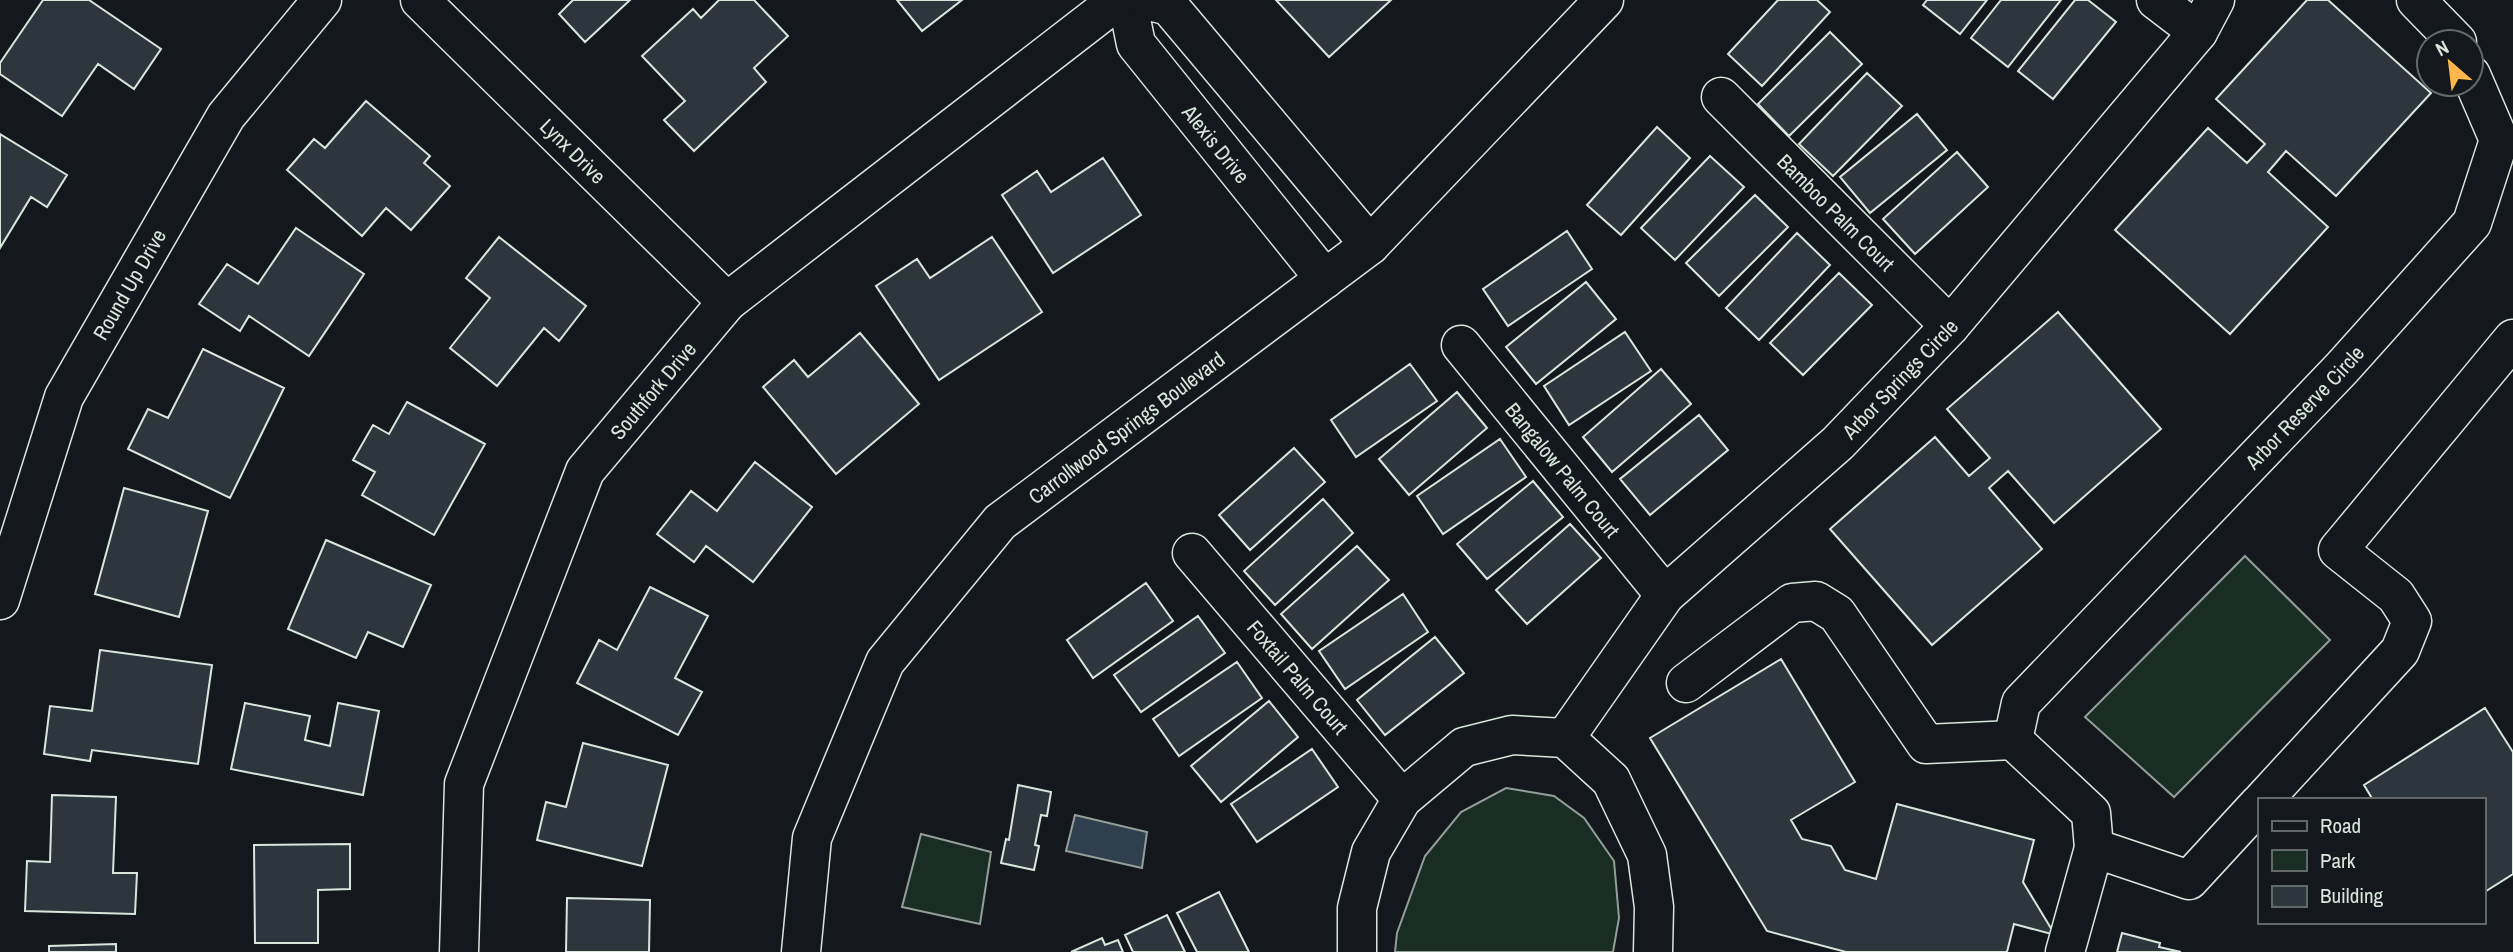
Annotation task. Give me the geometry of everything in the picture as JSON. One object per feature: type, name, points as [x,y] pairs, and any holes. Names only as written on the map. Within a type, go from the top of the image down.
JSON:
[{"type":"street","name":"Round Up Drive","points":[[0,600],[64,397],[226,117],[322,0]]},
{"type":"street","name":"Lynx Drive","points":[[420,0],[727,302]]},
{"type":"street","name":"Southfork Drive","points":[[458,952],[464,784],[585,471],[727,302],[1118,0]]},
{"type":"street","name":"Alexis Drive","points":[[1127,0],[1136,44],[1325,279]]},
{"type":"street","points":[[1146,0],[1169,6],[1370,245]]},
{"type":"street","name":"Carrollwood Springs Boulevard","points":[[801,952],[812,838],[885,662],[1000,522],[1370,245],[1604,0]]},
{"type":"street","points":[[2156,0],[2207,16]]},
{"type":"street","points":[[2416,0],[2443,28]]},
{"type":"street","name":"Arbor Springs Circle","points":[[1565,738],[1665,595],[1838,443],[1950,326],[2207,16]]},
{"type":"street","name":"Bamboo Palm Court","points":[[1721,97],[1950,326]]},
{"type":"street","name":"Arbor Reserve Circle","points":[[2013,740],[2021,703],[2342,368],[2472,223],[2499,140],[2481,98]]},
{"type":"street","points":[[2265,798],[2400,651],[2412,621],[2396,596],[2338,550],[2513,339]]},
{"type":"street","name":"Bangalow Palm Court","points":[[1461,345],[1665,595]]},
{"type":"street","name":"Foxtail Palm Court","points":[[1192,553],[1402,799]]},
{"type":"street","points":[[1686,683],[1792,603],[1816,601],[1837,614],[1926,744],[2013,740],[2091,813],[2094,848],[2065,952]]},
{"type":"street","points":[[1357,952],[1357,908],[1371,852],[1402,799],[1464,747],[1513,735],[1565,738],[1611,780],[1647,855],[1654,907],[1653,952]]},
{"type":"street","points":[[2094,848],[2189,880],[2258,805]]},
{"type":"green space","points":[[2245,556],[2330,640],[2174,797],[2085,717]]},
{"type":"green space","points":[[1506,788],[1554,796],[1584,818],[1614,861],[1619,918],[1613,952],[1395,952],[1397,933],[1425,856],[1461,812]]},
{"type":"green space","points":[[921,834],[991,852],[980,924],[902,907]]},
{"type":"water","points":[[1075,815],[1147,832],[1142,868],[1066,851]]},
{"type":"building","points":[[43,0],[89,0],[161,49],[134,89],[98,64],[62,116],[0,74],[0,63]]},
{"type":"building","points":[[573,0],[630,0],[585,42],[559,14]]},
{"type":"building","points":[[719,0],[754,0],[788,36],[754,68],[766,82],[694,151],[664,120],[685,101],[642,56],[693,9],[701,18]]},
{"type":"building","points":[[897,0],[962,0],[922,31]]},
{"type":"building","points":[[1276,0],[1391,0],[1329,57]]},
{"type":"building","points":[[1778,0],[1817,0],[1830,12],[1762,86],[1728,54]]},
{"type":"building","points":[[1927,0],[1987,0],[1960,34],[1923,5]]},
{"type":"building","points":[[2001,0],[2061,0],[2008,67],[1971,38]]},
{"type":"building","points":[[2075,0],[2088,0],[2116,22],[2053,99],[2018,71]]},
{"type":"building","points":[[2307,0],[2328,0],[2415,79],[2415,98],[2426,98],[2336,196],[2286,151],[2268,172],[2328,227],[2230,334],[2115,230],[2208,128],[2247,163],[2265,144],[2216,99]]},
{"type":"building","points":[[1830,32],[1862,64],[1789,136],[1758,104]]},
{"type":"building","points":[[1867,73],[1902,106],[1833,176],[1799,144]]},
{"type":"building","points":[[366,101],[430,156],[424,163],[450,186],[411,230],[386,208],[362,236],[287,170],[314,139],[325,148]]},
{"type":"building","points":[[1917,114],[1947,150],[1870,213],[1840,177]]},
{"type":"building","points":[[1657,127],[1690,158],[1621,235],[1587,205]]},
{"type":"building","points":[[0,134],[67,175],[47,207],[31,197],[0,248]]},
{"type":"building","points":[[1957,152],[1988,187],[1915,254],[1883,219]]},
{"type":"building","points":[[1710,156],[1744,187],[1675,260],[1641,228]]},
{"type":"building","points":[[1103,158],[1141,215],[1053,273],[1002,195],[1037,171],[1051,192]]},
{"type":"building","points":[[1755,195],[1788,227],[1719,296],[1686,263]]},
{"type":"building","points":[[296,228],[364,274],[309,356],[249,316],[240,331],[199,304],[227,264],[258,284]]},
{"type":"building","points":[[1567,231],[1592,269],[1508,326],[1483,289]]},
{"type":"building","points":[[1797,233],[1830,265],[1759,340],[1726,308]]},
{"type":"building","points":[[499,237],[586,306],[559,341],[544,328],[497,386],[450,348],[490,298],[466,278]]},
{"type":"building","points":[[992,237],[1042,312],[939,380],[876,286],[917,259],[930,278]]},
{"type":"building","points":[[1839,273],[1872,305],[1803,375],[1770,343]]},
{"type":"building","points":[[1586,282],[1616,319],[1536,384],[1506,347]]},
{"type":"building","points":[[2058,312],[2161,429],[2054,523],[2008,471],[1989,488],[2042,549],[1932,645],[1830,529],[1935,437],[1969,476],[1990,458],[1947,409]]},
{"type":"building","points":[[1625,332],[1651,371],[1569,425],[1544,386]]},
{"type":"building","points":[[860,333],[919,404],[836,474],[763,387],[794,360],[808,377]]},
{"type":"building","points":[[203,349],[284,388],[230,498],[128,449],[148,409],[168,418]]},
{"type":"building","points":[[1410,364],[1437,401],[1356,457],[1331,420]]},
{"type":"building","points":[[1661,369],[1691,404],[1612,472],[1583,437]]},
{"type":"building","points":[[1457,392],[1487,428],[1409,495],[1379,459]]},
{"type":"building","points":[[407,402],[485,444],[434,535],[362,495],[375,472],[353,460],[373,425],[389,434]]},
{"type":"building","points":[[1699,415],[1728,450],[1650,515],[1620,479]]},
{"type":"building","points":[[1500,439],[1526,477],[1443,534],[1417,496]]},
{"type":"building","points":[[1294,448],[1325,482],[1250,550],[1219,515]]},
{"type":"building","points":[[755,462],[812,507],[753,582],[706,546],[694,562],[657,534],[691,491],[717,511]]},
{"type":"building","points":[[1533,481],[1563,517],[1487,579],[1457,544]]},
{"type":"building","points":[[124,488],[208,511],[179,617],[95,594]]},
{"type":"building","points":[[1323,499],[1353,533],[1275,605],[1244,571]]},
{"type":"building","points":[[1570,524],[1601,558],[1527,624],[1496,590]]},
{"type":"building","points":[[326,540],[431,585],[403,647],[368,632],[356,658],[288,629]]},
{"type":"building","points":[[1357,546],[1389,580],[1312,649],[1281,614]]},
{"type":"building","points":[[1146,583],[1173,621],[1093,678],[1067,640]]},
{"type":"building","points":[[650,587],[708,616],[675,678],[702,692],[678,735],[577,683],[599,640],[617,650]]},
{"type":"building","points":[[1403,594],[1428,632],[1345,689],[1319,651]]},
{"type":"building","points":[[1198,616],[1225,653],[1141,712],[1114,675]]},
{"type":"building","points":[[1435,637],[1464,673],[1385,735],[1357,700]]},
{"type":"building","points":[[100,650],[212,665],[198,764],[92,750],[90,761],[44,754],[50,706],[92,711]]},
{"type":"building","points":[[1781,659],[1855,782],[1791,820],[1802,839],[1831,846],[1845,870],[1876,879],[1897,804],[2034,840],[2023,882],[2055,935],[2014,924],[2007,952],[1846,952],[1767,931],[1650,738]]},
{"type":"building","points":[[1237,662],[1262,698],[1179,756],[1153,719]]},
{"type":"building","points":[[1269,701],[1298,737],[1221,802],[1191,766]]},
{"type":"building","points":[[245,703],[310,716],[305,740],[330,746],[338,703],[379,711],[363,795],[231,769]]},
{"type":"building","points":[[2485,708],[2513,752],[2513,874],[2485,892],[2485,798],[2372,798],[2364,785]]},
{"type":"building","points":[[583,743],[668,765],[642,866],[537,840],[546,802],[566,807]]},
{"type":"building","points":[[1312,749],[1338,787],[1257,842],[1231,804]]},
{"type":"building","points":[[1018,785],[1051,792],[1047,816],[1041,815],[1035,845],[1039,846],[1034,870],[1001,863],[1006,839],[1009,840]]},
{"type":"building","points":[[52,795],[116,797],[113,873],[137,873],[135,914],[25,911],[27,861],[50,862]]},
{"type":"building","points":[[350,844],[350,889],[318,890],[318,943],[255,943],[254,845]]},
{"type":"building","points":[[1219,892],[1249,952],[1197,952],[1177,913]]},
{"type":"building","points":[[567,898],[650,900],[649,952],[566,952]]},
{"type":"building","points":[[1167,915],[1185,952],[1133,952],[1125,935]]},
{"type":"building","points":[[2122,933],[2160,943],[2159,947],[2181,952],[2117,952]]},
{"type":"building","points":[[1102,938],[1105,945],[1118,940],[1123,952],[1071,952]]},
{"type":"building","points":[[116,944],[116,952],[49,952],[49,946]]}]
